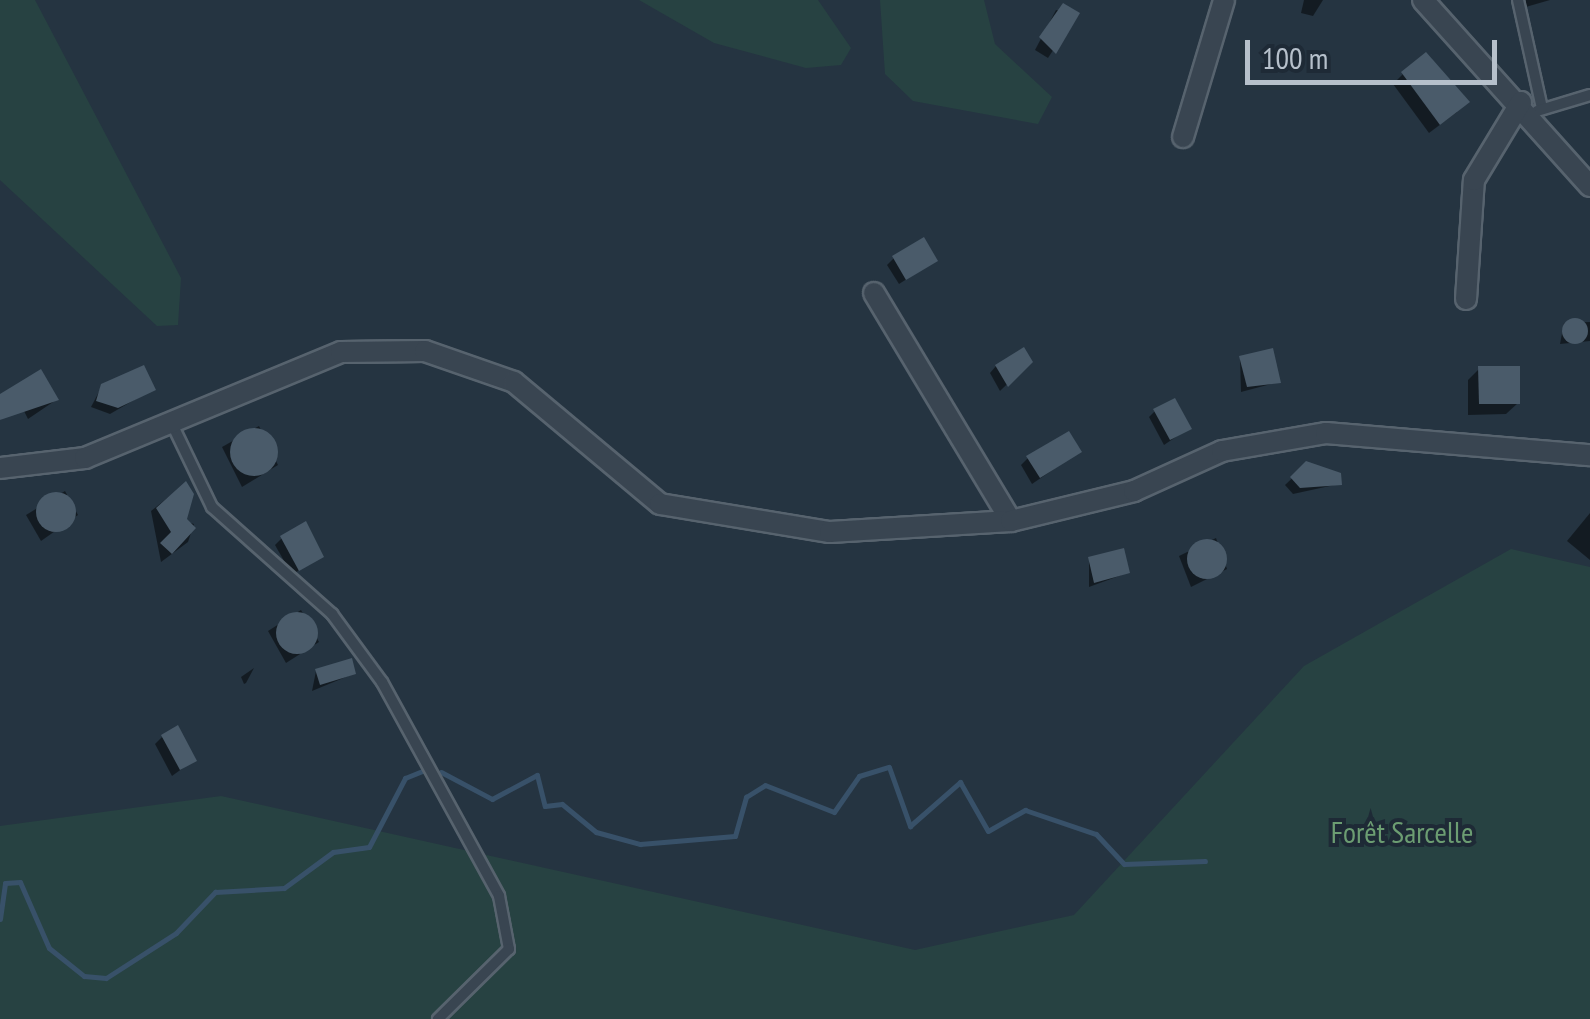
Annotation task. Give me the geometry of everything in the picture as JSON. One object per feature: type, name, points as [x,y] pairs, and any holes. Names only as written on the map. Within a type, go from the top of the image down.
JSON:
[{"type":"street","points":[[1183,137],[1224,0]]},
{"type":"street","points":[[1422,0],[1532,108],[1590,186]]},
{"type":"street","points":[[1466,299],[1474,180],[1532,108]]},
{"type":"street","points":[[874,293],[1011,521]]},
{"type":"street","points":[[0,468],[85,458],[173,426],[236,390],[340,352],[425,352],[514,382],[660,504],[830,532],[1011,521],[1134,491],[1222,452],[1326,433],[1590,455]]},
{"type":"lane","points":[[1518,0],[1532,108],[1590,94]]},
{"type":"lane","points":[[173,426],[212,507],[332,614],[382,682],[499,896],[509,948],[438,1019]]},
{"type":"green space","points":[[0,0],[35,0],[181,278],[178,325],[157,326],[0,180]]},
{"type":"green space","points":[[639,0],[818,0],[851,48],[841,65],[806,68],[714,43]]},
{"type":"green space","points":[[880,0],[984,0],[995,44],[1052,97],[1038,124],[913,101],[885,74]]},
{"type":"green space","name":"Forêt Sarcelle","points":[[1511,549],[1590,567],[1590,1019],[0,1019],[0,826],[221,796],[915,950],[1074,915],[1304,666]]},
{"type":"building","points":[[1063,3],[1080,13],[1056,54],[1039,37]]},
{"type":"building","points":[[1426,52],[1470,102],[1440,125],[1401,72]]},
{"type":"building","points":[[924,237],[938,261],[906,280],[892,256]]},
{"type":"building","points":[[1575,318],[1584,322],[1588,331],[1584,340],[1575,344],[1566,340],[1562,331],[1566,322]]},
{"type":"building","points":[[1024,347],[1033,362],[1008,387],[995,365]]},
{"type":"building","points":[[1273,348],[1281,383],[1247,387],[1239,356]]},
{"type":"building","points":[[144,365],[156,390],[118,408],[96,401],[101,384]]},
{"type":"building","points":[[1478,366],[1520,366],[1520,404],[1479,404]]},
{"type":"building","points":[[41,369],[59,400],[0,420],[0,394]]},
{"type":"building","points":[[1175,398],[1192,429],[1170,440],[1153,409]]},
{"type":"building","points":[[254,428],[271,435],[278,452],[271,469],[254,476],[237,469],[230,452],[237,435]]},
{"type":"building","points":[[1069,431],[1082,452],[1040,478],[1026,456]]},
{"type":"building","points":[[1306,461],[1341,473],[1342,485],[1300,488],[1290,477]]},
{"type":"building","points":[[186,481],[194,494],[187,519],[196,528],[172,554],[160,543],[171,532],[156,508]]},
{"type":"building","points":[[56,492],[70,498],[76,512],[70,526],[56,532],[42,526],[36,512],[42,498]]},
{"type":"building","points":[[306,521],[324,557],[299,571],[280,536]]},
{"type":"building","points":[[1207,539],[1221,545],[1227,559],[1221,573],[1207,579],[1193,573],[1187,559],[1193,545]]},
{"type":"building","points":[[1124,548],[1130,573],[1094,583],[1088,557]]},
{"type":"building","points":[[297,612],[312,618],[318,633],[312,648],[297,654],[282,648],[276,633],[282,618]]},
{"type":"building","points":[[352,658],[356,674],[320,685],[315,669]]},
{"type":"building","points":[[178,725],[197,761],[180,770],[161,735]]},
{"type":"waterway","points":[[441,772],[492,799],[537,775],[545,806],[562,804],[596,832],[640,844],[735,836],[746,797],[765,785],[834,812],[859,776],[889,767],[910,826],[960,782],[988,831],[1025,810],[1096,834],[1124,864],[1205,861]]},
{"type":"waterway","points":[[0,919],[5,883],[20,882],[49,948],[84,976],[106,978],[176,933],[215,892],[284,888],[333,852],[369,847],[405,778],[427,769]]}]
